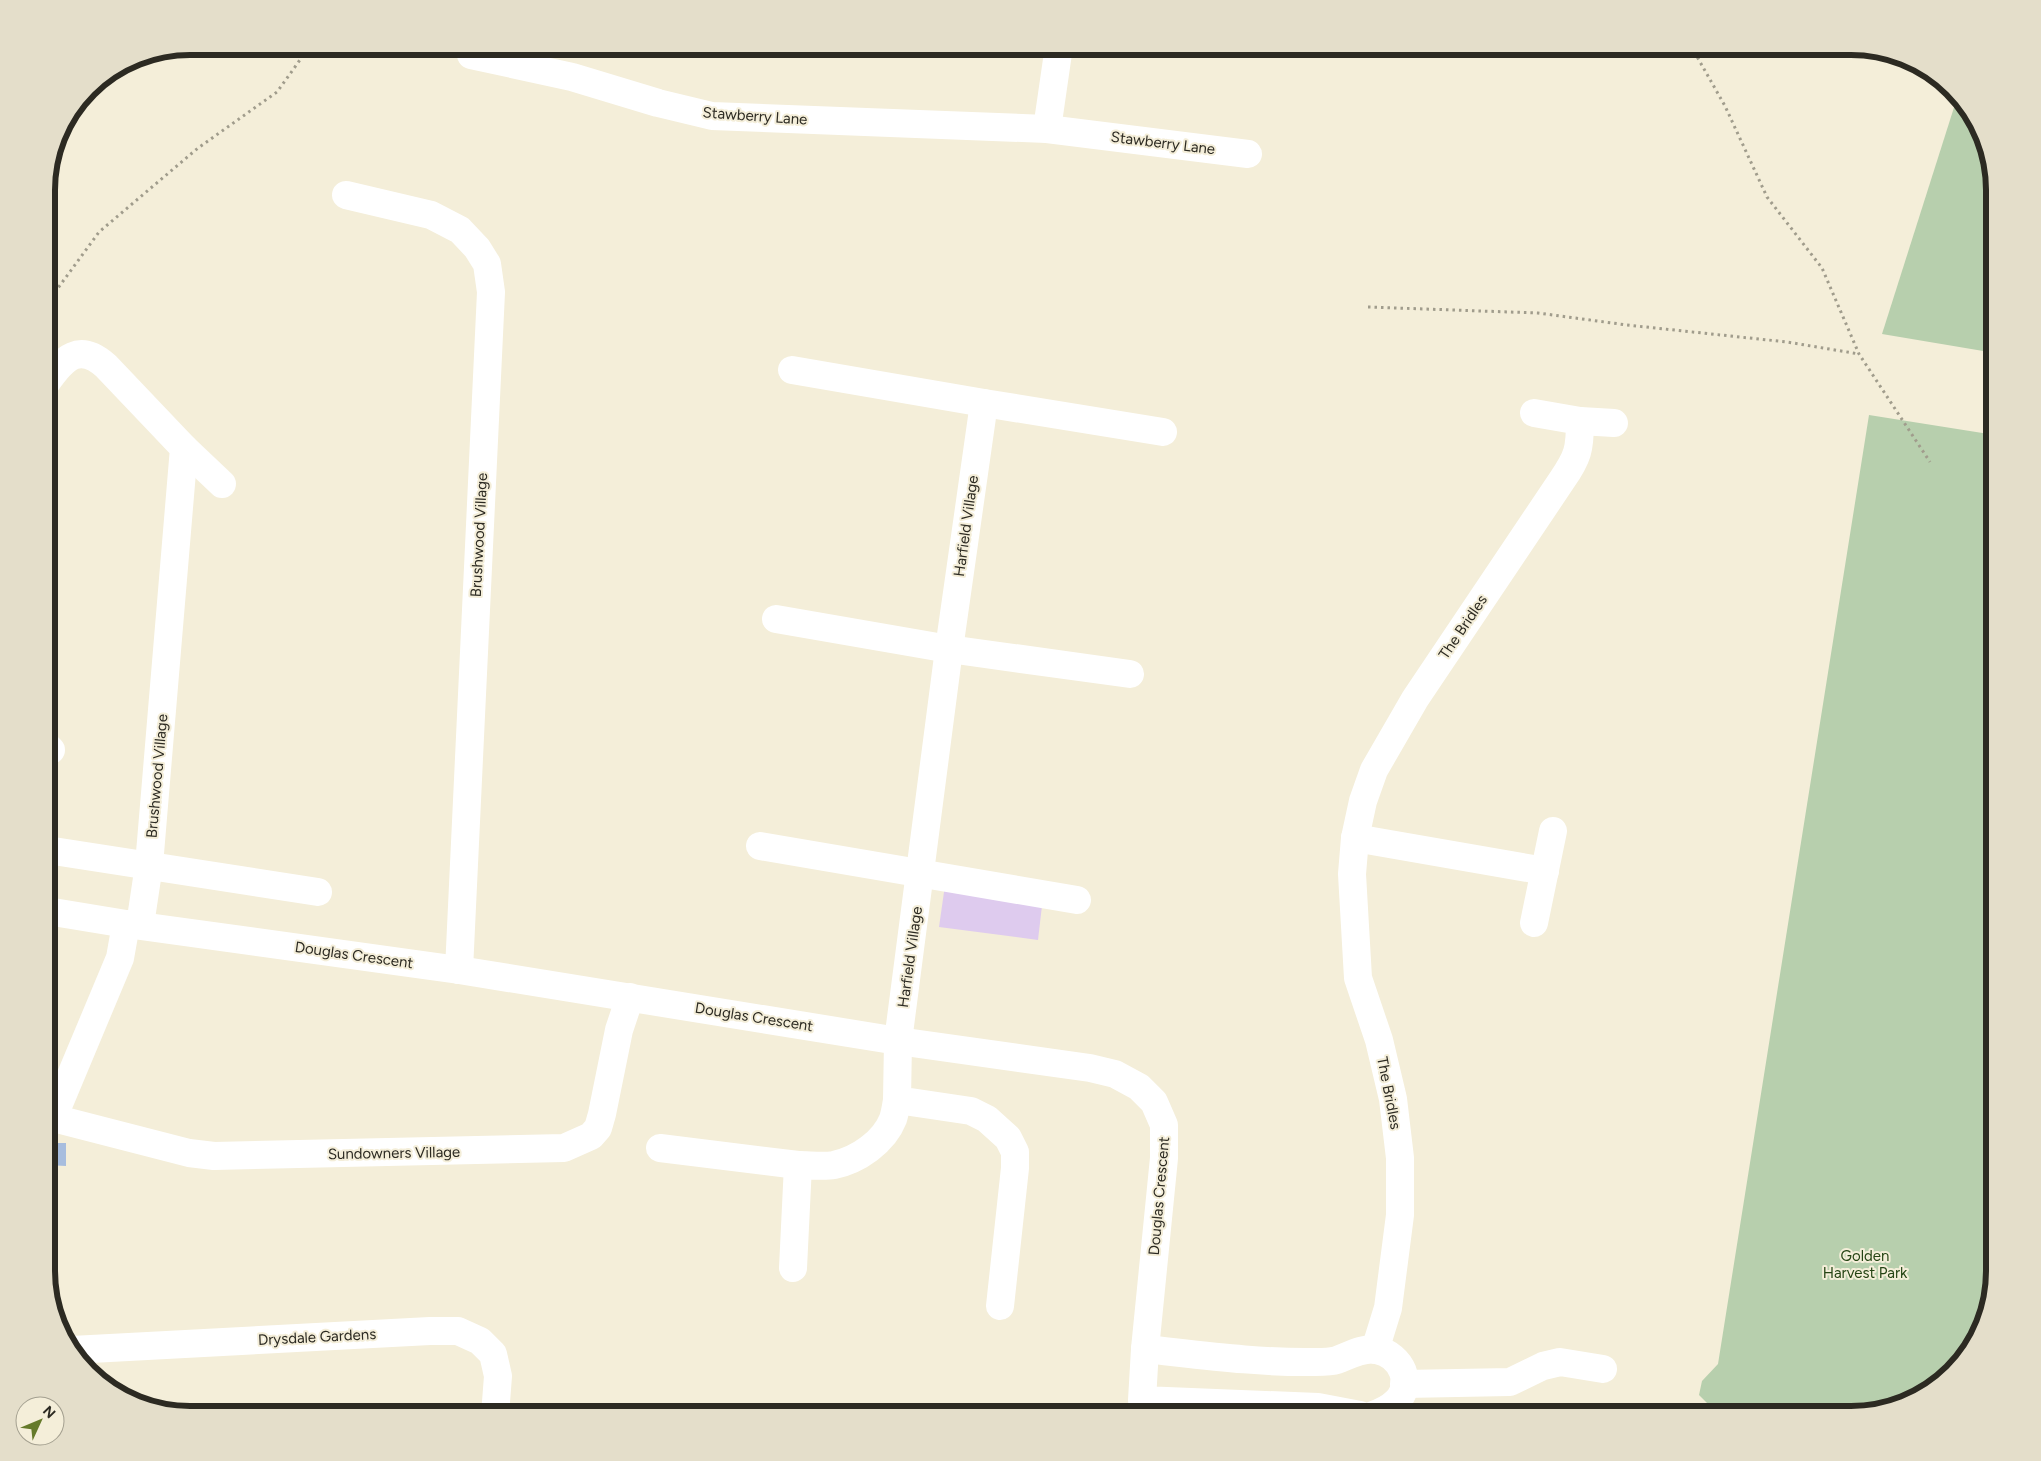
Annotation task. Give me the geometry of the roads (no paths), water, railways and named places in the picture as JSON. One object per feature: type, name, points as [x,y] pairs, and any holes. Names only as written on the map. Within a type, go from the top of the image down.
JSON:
[{"type":"street","name":"Stawberry Lane","points":[[475,55],[572,77],[658,103],[712,116],[1047,129],[1248,154]]},
{"type":"street","points":[[1047,129],[1058,55]]},
{"type":"street","name":"Brushwood Village","points":[[346,195],[431,215],[460,230],[477,248],[487,264],[491,292],[459,970]]},
{"type":"street","points":[[55,371],[64,360],[78,355],[94,357],[106,366],[184,448],[222,484]]},
{"type":"street","points":[[792,370],[1162,432]]},
{"type":"street","name":"Harfield Village","points":[[660,1148],[798,1165],[832,1165],[845,1162],[865,1152],[883,1136],[890,1126],[897,1100],[898,1041],[949,649],[984,403]]},
{"type":"street","points":[[1534,413],[1580,421],[1614,423]]},
{"type":"street","name":"The Bridles","points":[[1375,1350],[1388,1308],[1400,1215],[1400,1158],[1393,1099],[1378,1040],[1358,978],[1352,874],[1355,838],[1363,801],[1374,770],[1415,699],[1569,470],[1579,448],[1580,421]]},
{"type":"street","name":"Brushwood Village","points":[[133,924],[149,865],[184,448]]},
{"type":"street","points":[[776,619],[949,649],[1130,674]]},
{"type":"street","points":[[1534,923],[1553,831]]},
{"type":"street","points":[[1355,838],[1545,871]]},
{"type":"street","points":[[760,846],[1077,900]]},
{"type":"street","points":[[55,851],[318,892]]},
{"type":"street","name":"Douglas Crescent","points":[[55,912],[459,970],[898,1041],[1090,1068],[1114,1074],[1139,1087],[1154,1102],[1164,1125],[1164,1158],[1145,1349],[1142,1400],[1293,1406]]},
{"type":"street","name":"Sundowners Village","points":[[55,1106],[133,924]]},
{"type":"street","name":"Sundowners Village","points":[[55,1118],[189,1153],[214,1156],[564,1148],[591,1136],[598,1128],[619,1030],[630,997]]},
{"type":"street","points":[[897,1100],[971,1111],[996,1125],[1008,1138],[1015,1152],[1015,1168],[1000,1306]]},
{"type":"street","points":[[793,1268],[798,1165]]},
{"type":"street","name":"Drysdale Gardens","points":[[81,1350],[420,1331],[458,1331],[480,1341],[493,1354],[498,1376],[496,1406]]},
{"type":"street","points":[[1145,1349],[1223,1357],[1316,1362],[1336,1360],[1358,1352],[1375,1350],[1390,1355],[1402,1368],[1404,1391],[1391,1406]]},
{"type":"street","points":[[1404,1384],[1510,1382],[1543,1366],[1560,1362],[1603,1369]]},
{"type":"water","points":[[55,1143],[66,1143],[66,1166],[55,1165]]},
{"type":"park label","name":"Golden Harvest Park","points":[[1865,1264]]}]
